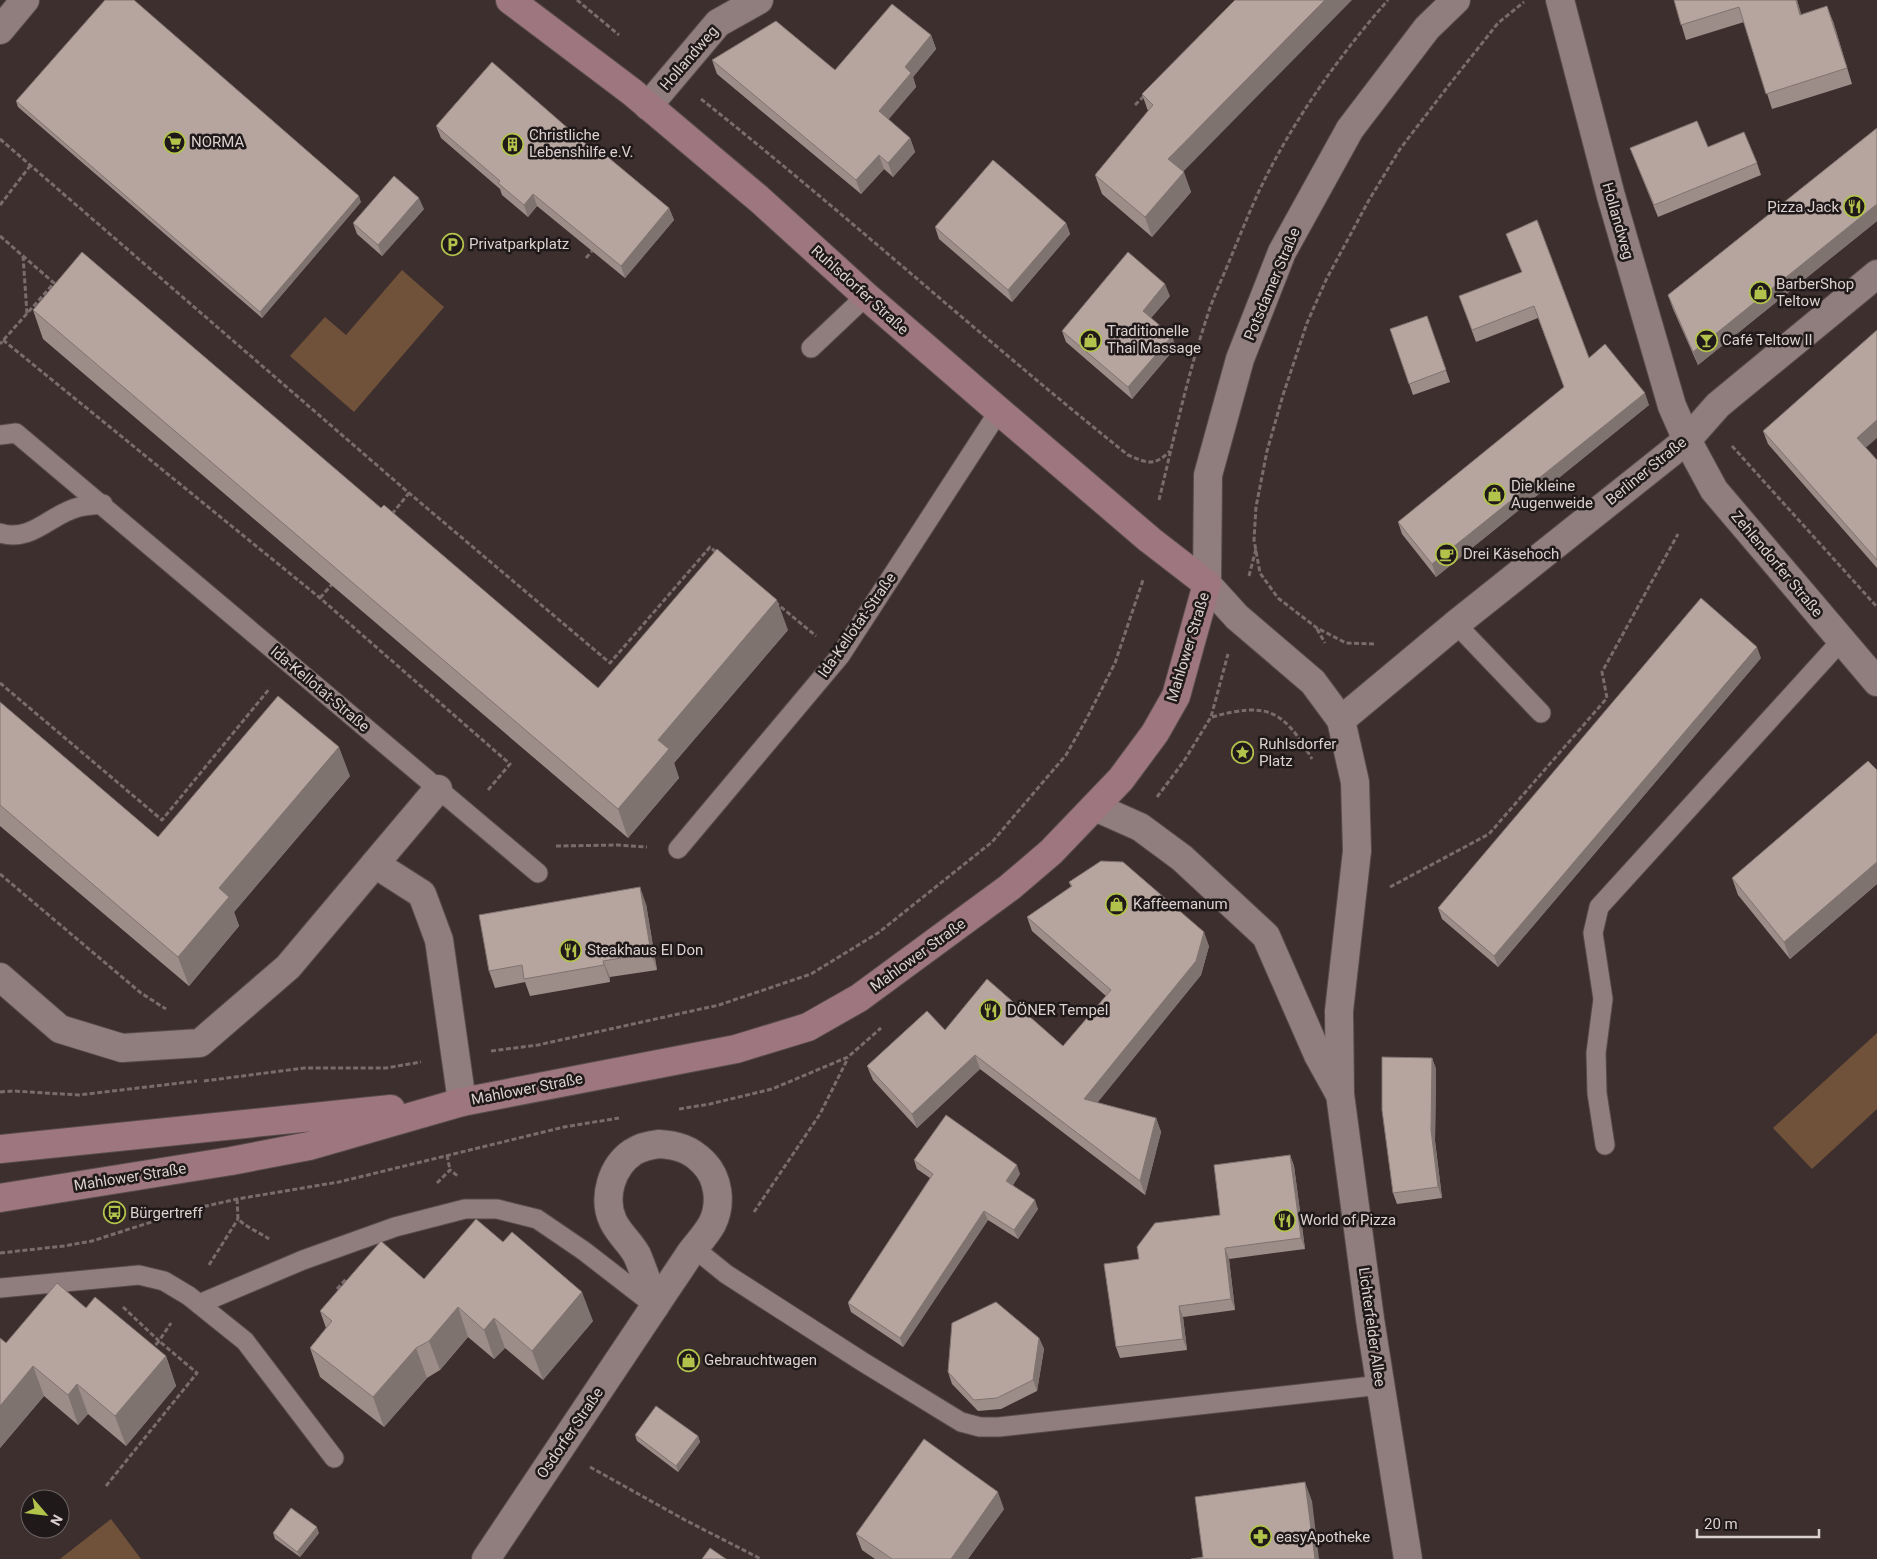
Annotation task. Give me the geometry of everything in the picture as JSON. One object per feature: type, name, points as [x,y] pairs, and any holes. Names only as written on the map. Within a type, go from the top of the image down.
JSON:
[{"type":"main road","name":"Ruhlsdorfer Straße","points":[[510,0],[592,60],[759,199],[866,296],[999,411],[1150,540],[1207,584]]},
{"type":"main road","name":"Mahlower Straße","points":[[0,1198],[231,1161],[309,1146],[462,1102],[736,1049],[808,1027],[858,998],[1010,887],[1051,852],[1121,780],[1155,733],[1176,696],[1207,584]]},
{"type":"main road","name":"Mahlower Straße","points":[[0,1149],[462,1102]]},
{"type":"street","points":[[0,30],[25,0]]},
{"type":"street","name":"Hollandweg","points":[[648,106],[718,23],[759,0]]},
{"type":"street","name":"Potsdamer Straße","points":[[1207,584],[1208,475],[1240,358],[1282,252],[1350,129],[1427,28],[1456,0]]},
{"type":"street","name":"Hollandweg","points":[[1560,0],[1611,196],[1672,406],[1687,440]]},
{"type":"street","name":"Berliner Straße","points":[[1341,720],[1456,624],[1687,440],[1718,405],[1877,274]]},
{"type":"street","name":"Zehlendorfer Straße","points":[[1687,440],[1714,490],[1877,682]]},
{"type":"street","points":[[1207,584],[1237,617],[1313,682],[1341,720],[1355,782],[1357,851],[1339,1011],[1340,1094]]},
{"type":"street","points":[[0,977],[60,1029],[122,1048],[200,1043],[288,967],[438,789]]},
{"type":"street","points":[[1095,807],[1136,825],[1182,858],[1266,936],[1318,1055],[1340,1094]]},
{"type":"street","points":[[375,864],[422,894],[439,940],[462,1102]]},
{"type":"street","name":"Lichterfelder Allee","points":[[1340,1094],[1380,1385],[1408,1559]]},
{"type":"street","name":"Osdorfer Straße","points":[[486,1559],[712,1224],[718,1205],[716,1184],[708,1167],[696,1155],[685,1148],[672,1144],[645,1146],[633,1152],[624,1160],[614,1175],[608,1191],[608,1205],[612,1219],[636,1254],[655,1306]]},
{"type":"lane","points":[[811,348],[866,296]]},
{"type":"lane","name":"Ida-Kellotat-Straße","points":[[678,849],[840,656],[999,411]]},
{"type":"lane","name":"Ida-Kellotat-Straße","points":[[0,435],[16,433],[103,504],[538,873]]},
{"type":"lane","points":[[0,533],[16,536],[28,534],[39,529],[53,518],[79,507],[103,504]]},
{"type":"lane","points":[[1456,624],[1541,713]]},
{"type":"lane","points":[[1604,1145],[1597,1093],[1596,1053],[1603,1000],[1593,933],[1599,907],[1841,640]]},
{"type":"lane","points":[[199,1304],[303,1260],[395,1227],[465,1209],[497,1209],[537,1219],[584,1251],[655,1306]]},
{"type":"lane","points":[[694,1248],[726,1274],[863,1362],[961,1422],[980,1427],[999,1427],[1380,1385]]},
{"type":"lane","points":[[0,1288],[139,1275],[164,1281],[199,1304],[245,1341],[334,1458]]},
{"type":"path","points":[[577,0],[621,36]]},
{"type":"path","points":[[1317,628],[1278,598],[1264,579],[1260,573],[1254,540],[1256,507],[1267,451],[1283,395],[1307,324],[1326,280],[1394,158],[1498,23],[1526,0]]},
{"type":"path","points":[[673,77],[774,158],[1008,358],[1128,455],[1145,462],[1160,460],[1171,450]]},
{"type":"path","points":[[1135,106],[1149,91]]},
{"type":"path","points":[[0,139],[409,494],[610,663],[710,547],[718,554]]},
{"type":"path","points":[[0,204],[30,166]]},
{"type":"path","points":[[0,236],[54,282],[0,344]]},
{"type":"path","points":[[586,258],[592,251]]},
{"type":"path","points":[[23,256],[27,314]]},
{"type":"path","points":[[3,340],[320,598],[510,764],[468,815]]},
{"type":"path","points":[[1736,448],[1877,607]]},
{"type":"path","points":[[386,520],[409,494]]},
{"type":"path","points":[[1386,889],[1489,834],[1607,698],[1602,672],[1678,534]]},
{"type":"path","points":[[320,598],[338,577]]},
{"type":"path","points":[[771,598],[840,656]]},
{"type":"path","points":[[484,1052],[538,1044],[719,1005],[811,974],[878,933],[992,842],[1066,755],[1115,663],[1136,598]]},
{"type":"path","points":[[0,683],[162,820],[290,664]]},
{"type":"path","points":[[1170,780],[1211,717],[1237,710],[1265,710],[1279,717],[1300,739],[1313,762]]},
{"type":"path","points":[[506,846],[616,845],[678,849]]},
{"type":"path","points":[[0,874],[141,993],[170,1012],[200,1043]]},
{"type":"path","points":[[671,1110],[710,1104],[772,1089],[848,1057],[885,1025]]},
{"type":"path","points":[[753,1213],[820,1114],[848,1057]]},
{"type":"path","points":[[0,1092],[79,1095],[304,1068],[386,1068],[422,1061]]},
{"type":"path","points":[[0,1253],[92,1241],[189,1210],[237,1199],[339,1182],[564,1127],[623,1117]]},
{"type":"path","points":[[446,1155],[450,1170]]},
{"type":"path","points":[[106,1486],[197,1373],[159,1341],[149,1352]]},
{"type":"path","points":[[559,1449],[685,1520],[761,1559]]},
{"type":"shaded area","points":[[402,270],[444,307],[354,412],[290,356],[325,317],[346,335]]},
{"type":"shaded area","points":[[1877,1033],[1877,1109],[1812,1169],[1773,1128]]},
{"type":"shaded area","points":[[111,1519],[141,1559],[60,1559]]},
{"type":"building","name":"NORMA","points":[[105,0],[134,0],[359,196],[260,312],[16,101]]},
{"type":"building","points":[[1235,0],[1325,0],[1168,159],[1184,172],[1145,217],[1095,175],[1153,105],[1142,94]]},
{"type":"building","points":[[1674,0],[1796,0],[1800,15],[1827,6],[1847,68],[1766,94],[1739,7],[1681,25]]},
{"type":"building","points":[[892,4],[931,35],[905,67],[911,73],[879,111],[910,138],[888,163],[879,155],[856,180],[712,60],[776,21],[835,70]]},
{"type":"building","points":[[492,62],[594,151],[597,148],[669,208],[621,266],[533,194],[524,205],[498,183],[500,181],[436,126]]},
{"type":"building","points":[[1697,121],[1708,147],[1744,132],[1757,163],[1654,205],[1630,148]]},
{"type":"building","points":[[1877,128],[1877,204],[1693,352],[1668,295]]},
{"type":"building","points":[[993,160],[1066,223],[1008,290],[935,227]]},
{"type":"building","points":[[394,176],[419,198],[378,245],[353,223]]},
{"type":"building","points":[[1537,220],[1589,358],[1605,344],[1645,393],[1432,564],[1398,522],[1564,387],[1534,306],[1472,330],[1459,296],[1522,272],[1506,234]]},
{"type":"building","points":[[82,252],[381,508],[384,505],[598,688],[717,549],[777,600],[658,740],[669,749],[618,809],[33,310]]},
{"type":"building","points":[[1128,252],[1165,284],[1143,311],[1172,336],[1128,387],[1062,331]]},
{"type":"building","points":[[1427,316],[1446,370],[1409,384],[1390,329]]},
{"type":"building","points":[[1877,330],[1877,420],[1857,438],[1877,460],[1877,560],[1763,431]]},
{"type":"building","points":[[1701,598],[1757,647],[1494,956],[1438,908]]},
{"type":"building","points":[[278,696],[339,747],[219,888],[229,897],[178,957],[0,805],[0,702],[158,837]]},
{"type":"building","points":[[1868,761],[1877,770],[1877,862],[1784,942],[1732,878]]},
{"type":"building","points":[[1101,861],[1123,862],[1204,932],[1196,961],[1084,1099],[1156,1118],[1140,1181],[975,1055],[912,1114],[867,1066],[927,1011],[945,1030],[987,979],[1063,1046],[1111,990],[1027,917],[1072,886],[1069,882]]},
{"type":"building","name":"Steakhaus El Don","points":[[640,887],[651,953],[603,961],[604,965],[524,979],[522,965],[489,971],[479,915]]},
{"type":"building","points":[[1382,1057],[1432,1058],[1431,1130],[1438,1187],[1393,1193],[1382,1110]]},
{"type":"building","points":[[946,1115],[1017,1165],[1006,1181],[1035,1200],[1014,1230],[984,1211],[900,1338],[848,1303],[933,1174],[914,1160]]},
{"type":"building","points":[[1290,1155],[1301,1238],[1225,1248],[1231,1299],[1179,1306],[1183,1339],[1116,1347],[1104,1264],[1139,1259],[1137,1247],[1155,1223],[1220,1215],[1214,1165]]},
{"type":"building","points":[[476,1219],[503,1242],[512,1232],[582,1292],[532,1351],[494,1318],[484,1330],[458,1307],[429,1341],[416,1348],[373,1397],[310,1348],[332,1321],[320,1311],[381,1241],[424,1279]]},
{"type":"building","points":[[57,1283],[86,1308],[95,1297],[166,1356],[115,1416],[77,1384],[68,1395],[33,1366],[0,1406],[0,1338],[6,1343]]},
{"type":"building","points":[[996,1302],[1039,1338],[1033,1380],[997,1398],[974,1400],[948,1372],[952,1323]]},
{"type":"building","points":[[656,1406],[698,1436],[676,1466],[635,1435]]},
{"type":"building","points":[[924,1439],[998,1492],[951,1559],[892,1559],[856,1534]]},
{"type":"building","name":"easyApotheke","points":[[1305,1482],[1315,1559],[1191,1559],[1203,1557],[1195,1497]]},
{"type":"building","points":[[291,1508],[317,1527],[297,1552],[273,1533]]},
{"type":"building","points":[[710,1548],[726,1559],[702,1559]]},
{"type":"place","name":"NORMA","points":[[175,142]]},
{"type":"place","name":"Christliche Lebenshilfe e.V.","points":[[513,144]]},
{"type":"place","name":"Pizza Jack","points":[[1855,207]]},
{"type":"place","name":"Privatparkplatz","points":[[453,244]]},
{"type":"place","name":"BarberShop Teltow","points":[[1760,293]]},
{"type":"place","name":"Traditionelle Thai Massage","points":[[1091,340]]},
{"type":"place","name":"Café Teltow II","points":[[1706,340]]},
{"type":"place","name":"Die kleine Augenweide","points":[[1495,495]]},
{"type":"place","name":"Drei Käsehoch","points":[[1447,554]]},
{"type":"place","name":"Ruhlsdorfer Platz","points":[[1243,753]]},
{"type":"place","name":"Kaffeemanum","points":[[1117,904]]},
{"type":"place","name":"Steakhaus El Don","points":[[571,950]]},
{"type":"place","name":"DÖNER Tempel","points":[[991,1010]]},
{"type":"place","name":"Bürgertreff","points":[[114,1213]]},
{"type":"place","name":"World of Pizza","points":[[1284,1220]]},
{"type":"place","name":"Gebrauchtwagen","points":[[688,1360]]},
{"type":"place","name":"easyApotheke","points":[[1260,1537]]}]
